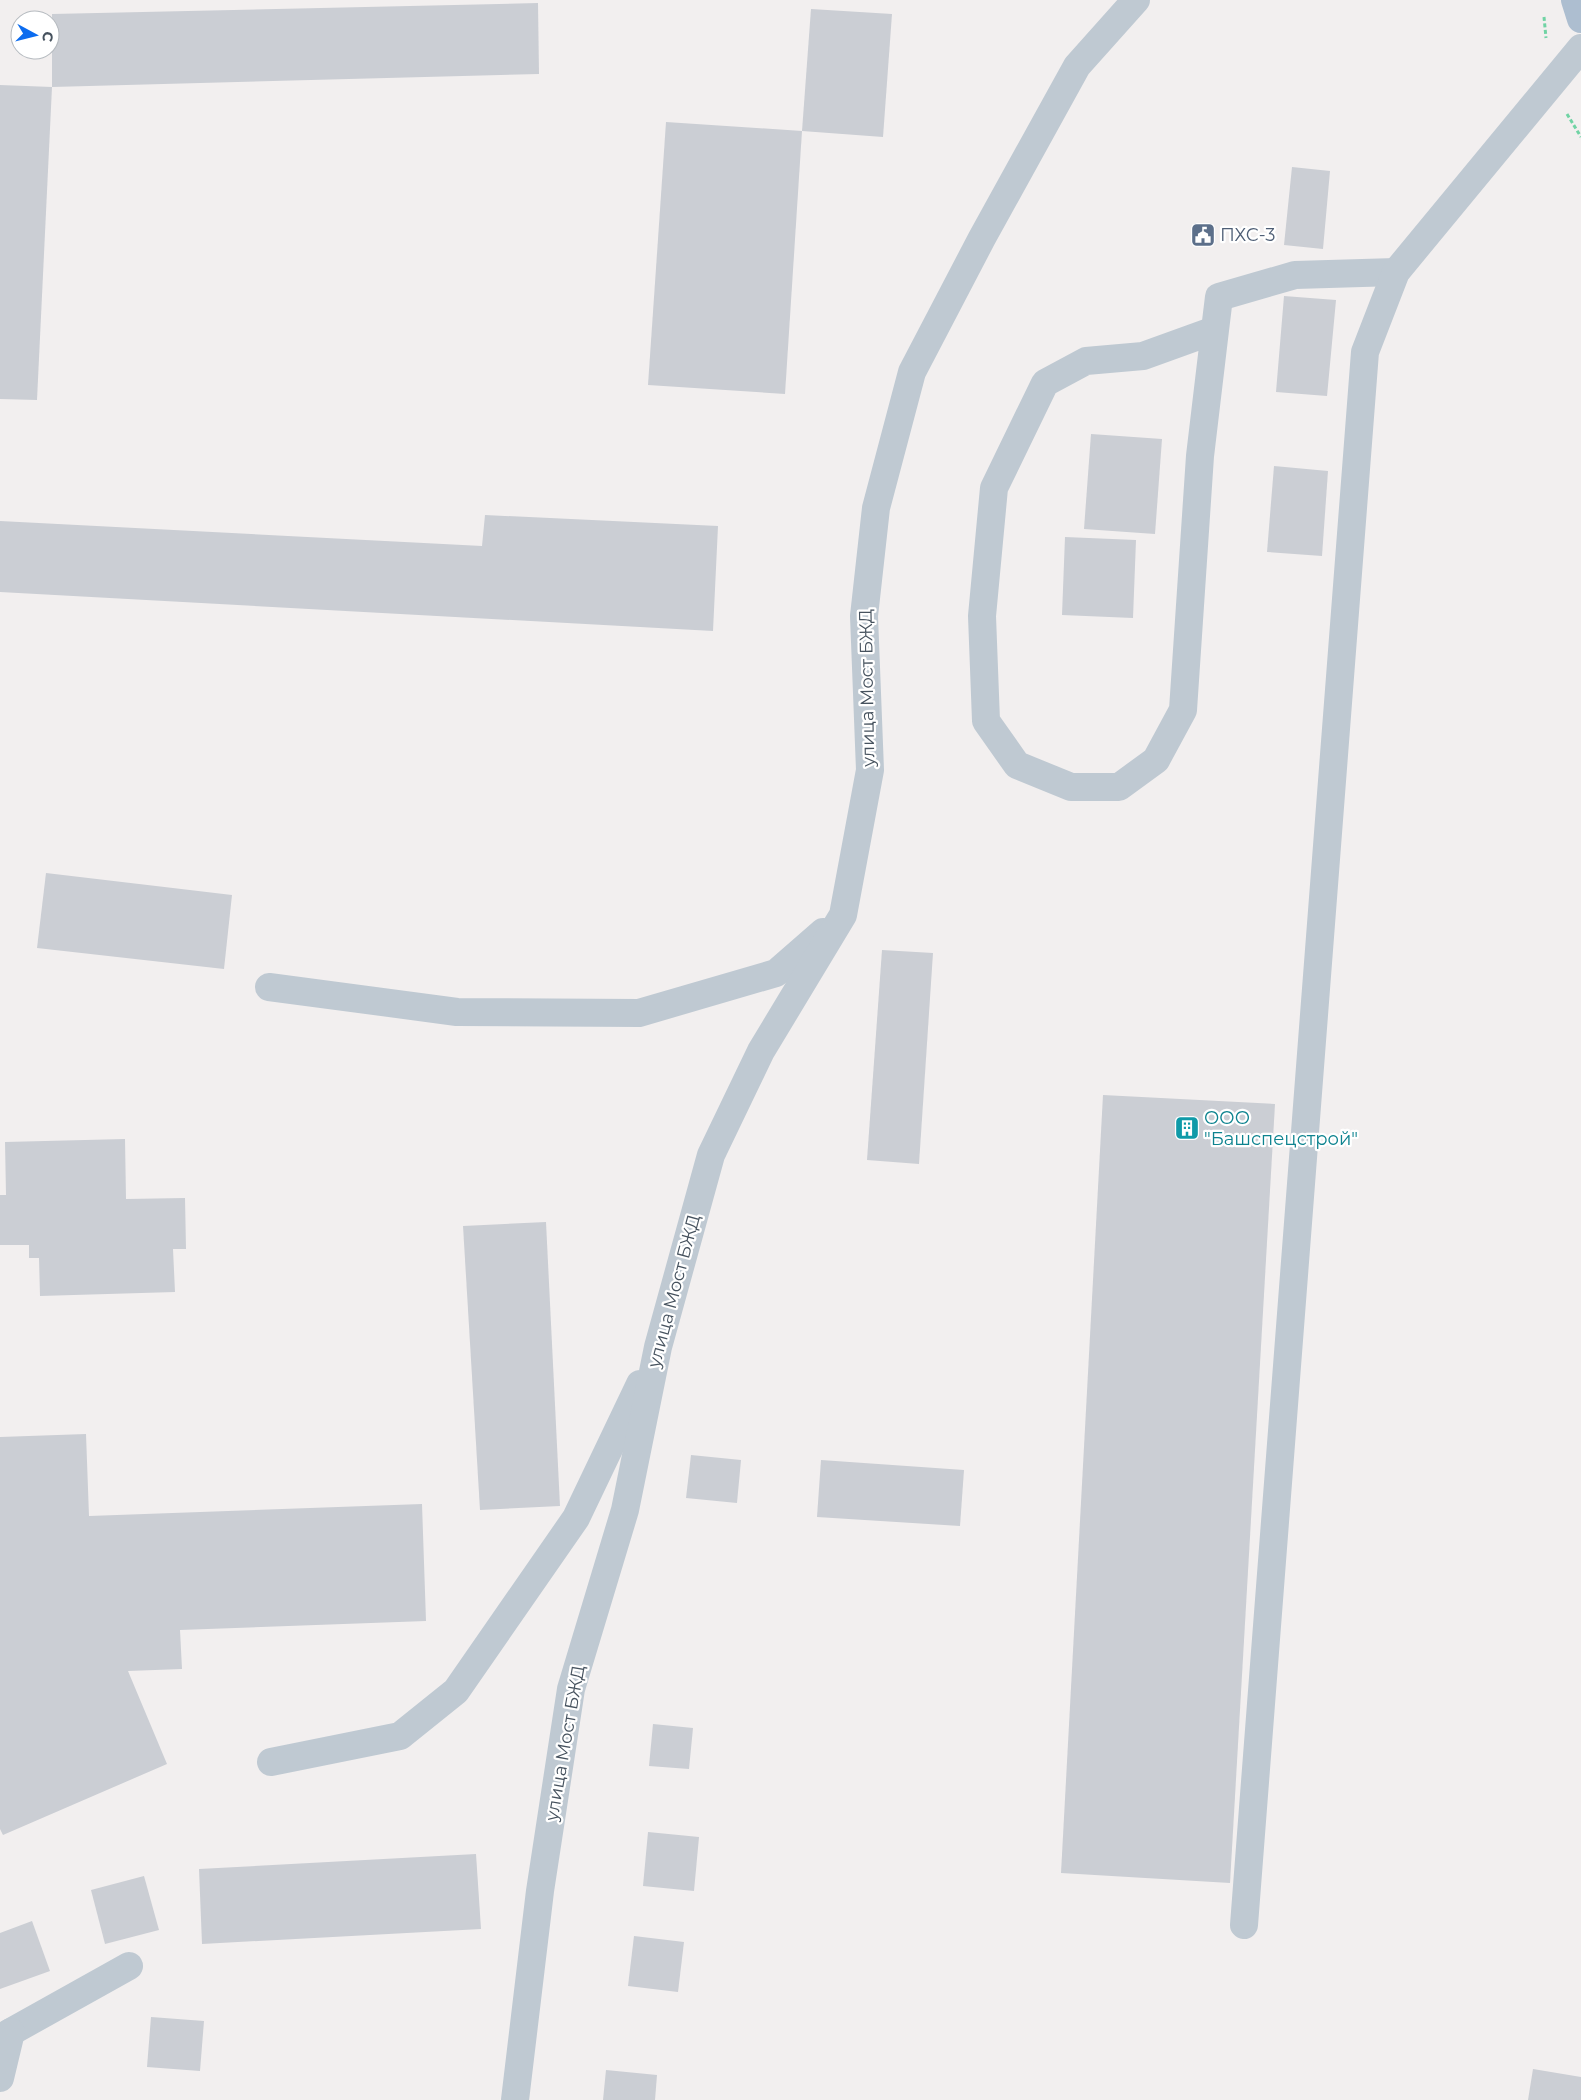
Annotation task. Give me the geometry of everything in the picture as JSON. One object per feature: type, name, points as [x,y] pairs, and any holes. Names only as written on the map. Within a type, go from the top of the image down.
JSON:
[{"type":"main road","points":[[1575,0],[1581,20]]},
{"type":"street","name":"улица Мост БЖД","points":[[515,2100],[540,1891],[571,1689],[624,1510],[658,1347],[712,1155],[762,1051],[843,915],[870,770],[864,616],[876,508],[912,372],[982,238],[1077,66],[1136,0]]},
{"type":"street","points":[[1244,1925],[1365,352],[1396,272],[1581,48]]},
{"type":"street","points":[[1215,330],[1143,356],[1086,361],[1045,382],[994,488],[982,616],[986,720],[1017,766],[1071,787],[1119,786],[1156,760],[1183,710],[1200,456],[1219,297],[1295,275],[1396,272]]},
{"type":"street","points":[[270,987],[456,1012],[639,1012],[776,973],[843,915]]},
{"type":"street","points":[[271,1762],[400,1736],[456,1691],[576,1518],[658,1347]]},
{"type":"street","points":[[0,2078],[6,2035],[129,1966]]},
{"type":"building","points":[[538,3],[539,74],[52,87],[52,60],[60,60],[60,14]]},
{"type":"building","points":[[811,9],[892,14],[883,137],[802,131]]},
{"type":"building","points":[[0,85],[52,87],[37,400],[0,399]]},
{"type":"building","points":[[666,122],[802,131],[785,394],[648,385]]},
{"type":"building","points":[[1292,167],[1330,171],[1323,249],[1284,245]]},
{"type":"building","points":[[1284,296],[1336,300],[1327,396],[1276,392]]},
{"type":"building","points":[[1091,434],[1162,439],[1155,534],[1084,529]]},
{"type":"building","points":[[1274,466],[1328,471],[1322,556],[1267,552]]},
{"type":"building","points":[[485,515],[718,526],[713,631],[0,592],[0,521],[482,546]]},
{"type":"building","points":[[1065,537],[1136,540],[1133,618],[1062,615]]},
{"type":"building","points":[[46,873],[232,895],[224,969],[37,948]]},
{"type":"building","points":[[882,950],[933,953],[919,1164],[867,1160]]},
{"type":"building","points":[[1103,1095],[1275,1104],[1230,1883],[1061,1873]]},
{"type":"building","points":[[125,1139],[126,1199],[185,1198],[186,1249],[173,1249],[175,1292],[40,1296],[39,1258],[29,1258],[29,1245],[0,1245],[0,1195],[6,1195],[5,1142]]},
{"type":"building","points":[[546,1222],[560,1506],[480,1510],[463,1226]]},
{"type":"building","points":[[86,1434],[89,1516],[422,1504],[426,1621],[180,1630],[182,1669],[128,1671],[167,1764],[3,1835],[0,1829],[0,1437]]},
{"type":"building","points":[[691,1455],[741,1460],[737,1503],[686,1498]]},
{"type":"building","points":[[821,1460],[964,1470],[960,1526],[817,1517]]},
{"type":"building","points":[[653,1724],[693,1728],[689,1769],[649,1766]]},
{"type":"building","points":[[648,1832],[699,1837],[694,1891],[643,1886]]},
{"type":"building","points":[[476,1854],[481,1929],[202,1944],[199,1869]]},
{"type":"building","points":[[144,1876],[159,1930],[105,1944],[91,1890]]},
{"type":"building","points":[[32,1921],[50,1971],[0,1989],[0,1933]]},
{"type":"building","points":[[634,1936],[684,1942],[678,1992],[628,1986]]},
{"type":"building","points":[[151,2017],[204,2021],[200,2071],[147,2067]]},
{"type":"building","points":[[1533,2069],[1581,2077],[1581,2100],[1528,2100]]},
{"type":"building","points":[[606,2070],[657,2075],[655,2100],[603,2100]]},
{"type":"place","name":"ПХС-3","points":[[1203,235]]},
{"type":"place","name":"ООО \"Башспецстрой\"","points":[[1187,1128]]}]
